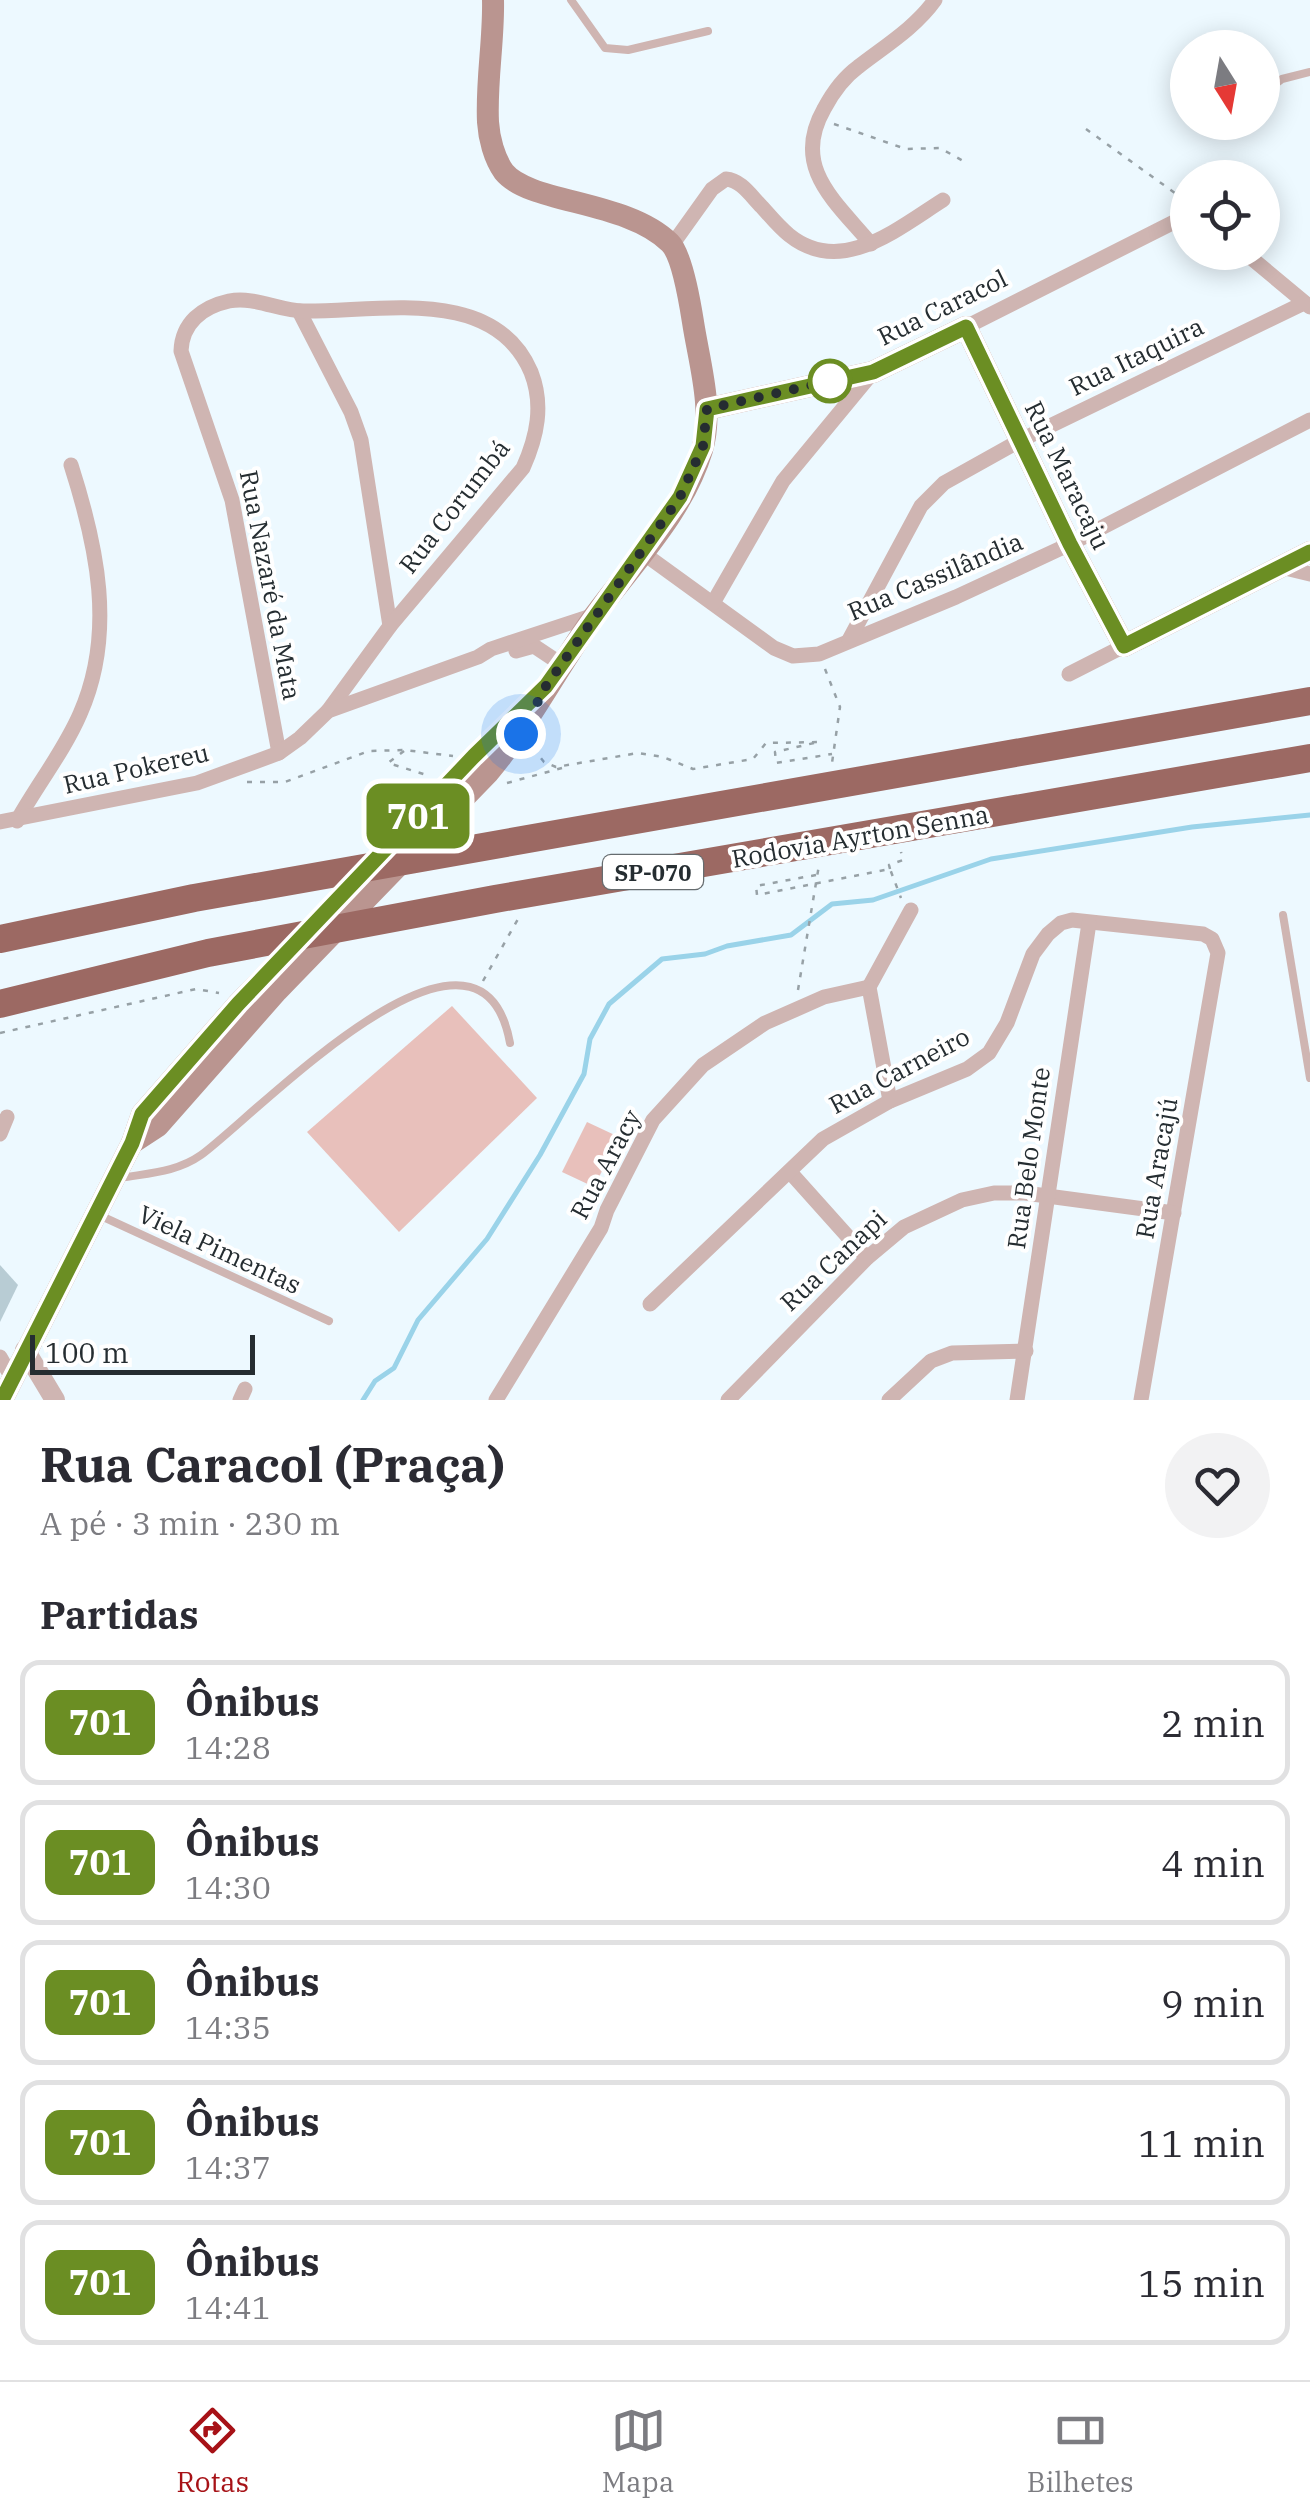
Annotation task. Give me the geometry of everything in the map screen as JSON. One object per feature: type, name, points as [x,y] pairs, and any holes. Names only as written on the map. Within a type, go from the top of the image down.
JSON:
[{"type":"highway","name":"SP-070","points":[[0,939],[194,898],[1310,700]]},
{"type":"highway","name":"Rodovia Ayrton Senna","points":[[0,1004],[265,942],[1310,758]]},
{"type":"main road","points":[[479,772],[643,552],[690,479],[703,446],[707,409],[692,312],[672,245],[615,210],[524,186],[506,174],[494,152],[488,122],[493,0]]},
{"type":"main road","name":"Rua Caracol","points":[[707,409],[873,372],[966,327]]},
{"type":"main road","name":"Rua Maracaju","points":[[966,327],[1070,544],[1124,646]]},
{"type":"main road","points":[[1124,646],[1310,552]]},
{"type":"main road","points":[[132,1143],[158,1126],[266,988],[521,734],[546,686]]},
{"type":"main road","points":[[2,1400],[13,1389],[25,1350],[132,1143],[142,1114],[238,1004],[266,988]]},
{"type":"street","points":[[870,244],[818,176],[810,147],[818,119],[841,82],[912,26],[934,0]]},
{"type":"street","points":[[672,245],[712,188],[732,179],[788,234],[804,245],[840,254],[870,244],[942,200]]},
{"type":"street","name":"Rua Caracol","points":[[966,327],[1170,224]]},
{"type":"street","points":[[1265,270],[1307,305]]},
{"type":"street","name":"Rua Corumbá","points":[[194,317],[242,300],[299,312],[445,310],[483,320],[508,337],[526,362],[536,386],[535,440],[523,468],[390,626],[328,711]]},
{"type":"street","name":"Rua Itaquira","points":[[849,640],[931,493],[1021,440],[1307,305]]},
{"type":"street","points":[[299,312],[351,412],[361,440],[390,626]]},
{"type":"street","name":"Rua Nazaré da Mata","points":[[194,317],[185,328],[181,351],[232,500],[279,753]]},
{"type":"street","points":[[713,603],[783,481],[873,372]]},
{"type":"street","name":"Rua Cassilândia","points":[[818,654],[1070,544],[1310,420]]},
{"type":"street","points":[[18,820],[78,718],[98,661],[100,570],[72,465]]},
{"type":"street","points":[[643,552],[785,653],[800,657],[818,654]]},
{"type":"street","points":[[1281,566],[1310,574]]},
{"type":"street","name":"Rua Pokereu","points":[[0,822],[197,783],[279,753],[328,711],[595,614]]},
{"type":"street","name":"Rua Pokereu","points":[[478,658],[495,658],[534,646],[561,664]]},
{"type":"street","points":[[1070,674],[1124,646]]},
{"type":"street","points":[[890,1102],[868,988],[906,906]]},
{"type":"street","name":"Rua Carneiro","points":[[650,1304],[823,1139],[890,1102],[967,1069],[989,1052],[1007,1022],[1033,954],[1061,923],[1072,920],[1203,934],[1216,944]]},
{"type":"street","name":"Rua Belo Monte","points":[[1018,1400],[1089,922]]},
{"type":"street","name":"Rua Aracajú","points":[[1141,1400],[1218,953],[1216,944]]},
{"type":"street","name":"Rua Aracy","points":[[496,1400],[601,1228],[654,1120],[702,1065],[766,1023],[824,997],[868,988]]},
{"type":"street","points":[[0,1134],[7,1117]]},
{"type":"street","points":[[790,1172],[867,1258]]},
{"type":"street","name":"Rua Canapi","points":[[728,1400],[867,1258],[904,1227],[962,1200],[994,1193],[1046,1195],[1174,1213]]},
{"type":"street","points":[[25,1350],[56,1400]]},
{"type":"street","points":[[889,1400],[931,1361],[941,1357],[977,1351],[1026,1350]]},
{"type":"street","points":[[0,1357],[13,1389]]},
{"type":"lane","points":[[571,0],[605,48],[628,50],[708,32]]},
{"type":"lane","points":[[1280,81],[1310,72]]},
{"type":"lane","points":[[1283,915],[1310,1078]]},
{"type":"lane","points":[[112,1180],[186,1165],[299,1072],[413,994],[448,984],[478,988],[502,1012],[510,1043]]},
{"type":"lane","name":"Viela Pimentas","points":[[95,1213],[329,1322]]},
{"type":"path","points":[[818,119],[906,149],[940,148],[965,162]]},
{"type":"path","points":[[1086,129],[1170,187]]},
{"type":"path","points":[[818,654],[840,707],[830,771]]},
{"type":"path","points":[[521,734],[544,762],[556,768],[638,753],[700,769],[753,759],[766,743],[820,742],[775,752],[776,763],[833,754]]},
{"type":"path","points":[[232,783],[285,782],[369,752],[405,750],[479,772],[568,766]]},
{"type":"path","points":[[405,750],[388,763],[430,776]]},
{"type":"path","points":[[900,846],[903,860],[888,865],[906,906]]},
{"type":"path","points":[[800,979],[820,858]]},
{"type":"path","points":[[818,875],[756,886],[757,895],[890,870]]},
{"type":"path","points":[[478,988],[511,927],[523,914]]},
{"type":"path","points":[[0,1033],[196,989],[214,990],[238,1004]]},
{"type":"shaded area","points":[[452,1006],[537,1098],[399,1232],[307,1132]]},
{"type":"shaded area","points":[[587,1122],[619,1137],[594,1187],[562,1172]]},
{"type":"building","points":[[0,1265],[18,1285],[0,1322]]},
{"type":"waterway","points":[[363,1400],[375,1381],[394,1368],[418,1320],[487,1239],[540,1155],[584,1074],[590,1039],[609,1004],[662,959],[791,935],[832,904],[873,900],[991,859],[1192,827],[1310,815]]},
{"type":"bus line","name":"701","points":[[2,1400],[132,1143],[142,1114],[238,1004],[474,756],[546,686],[680,497],[703,446],[707,409],[873,372],[966,327],[1070,544],[1124,646],[1310,552]]},
{"type":"route","points":[[521,734],[546,686],[680,497],[703,446],[707,409],[830,381]]}]
